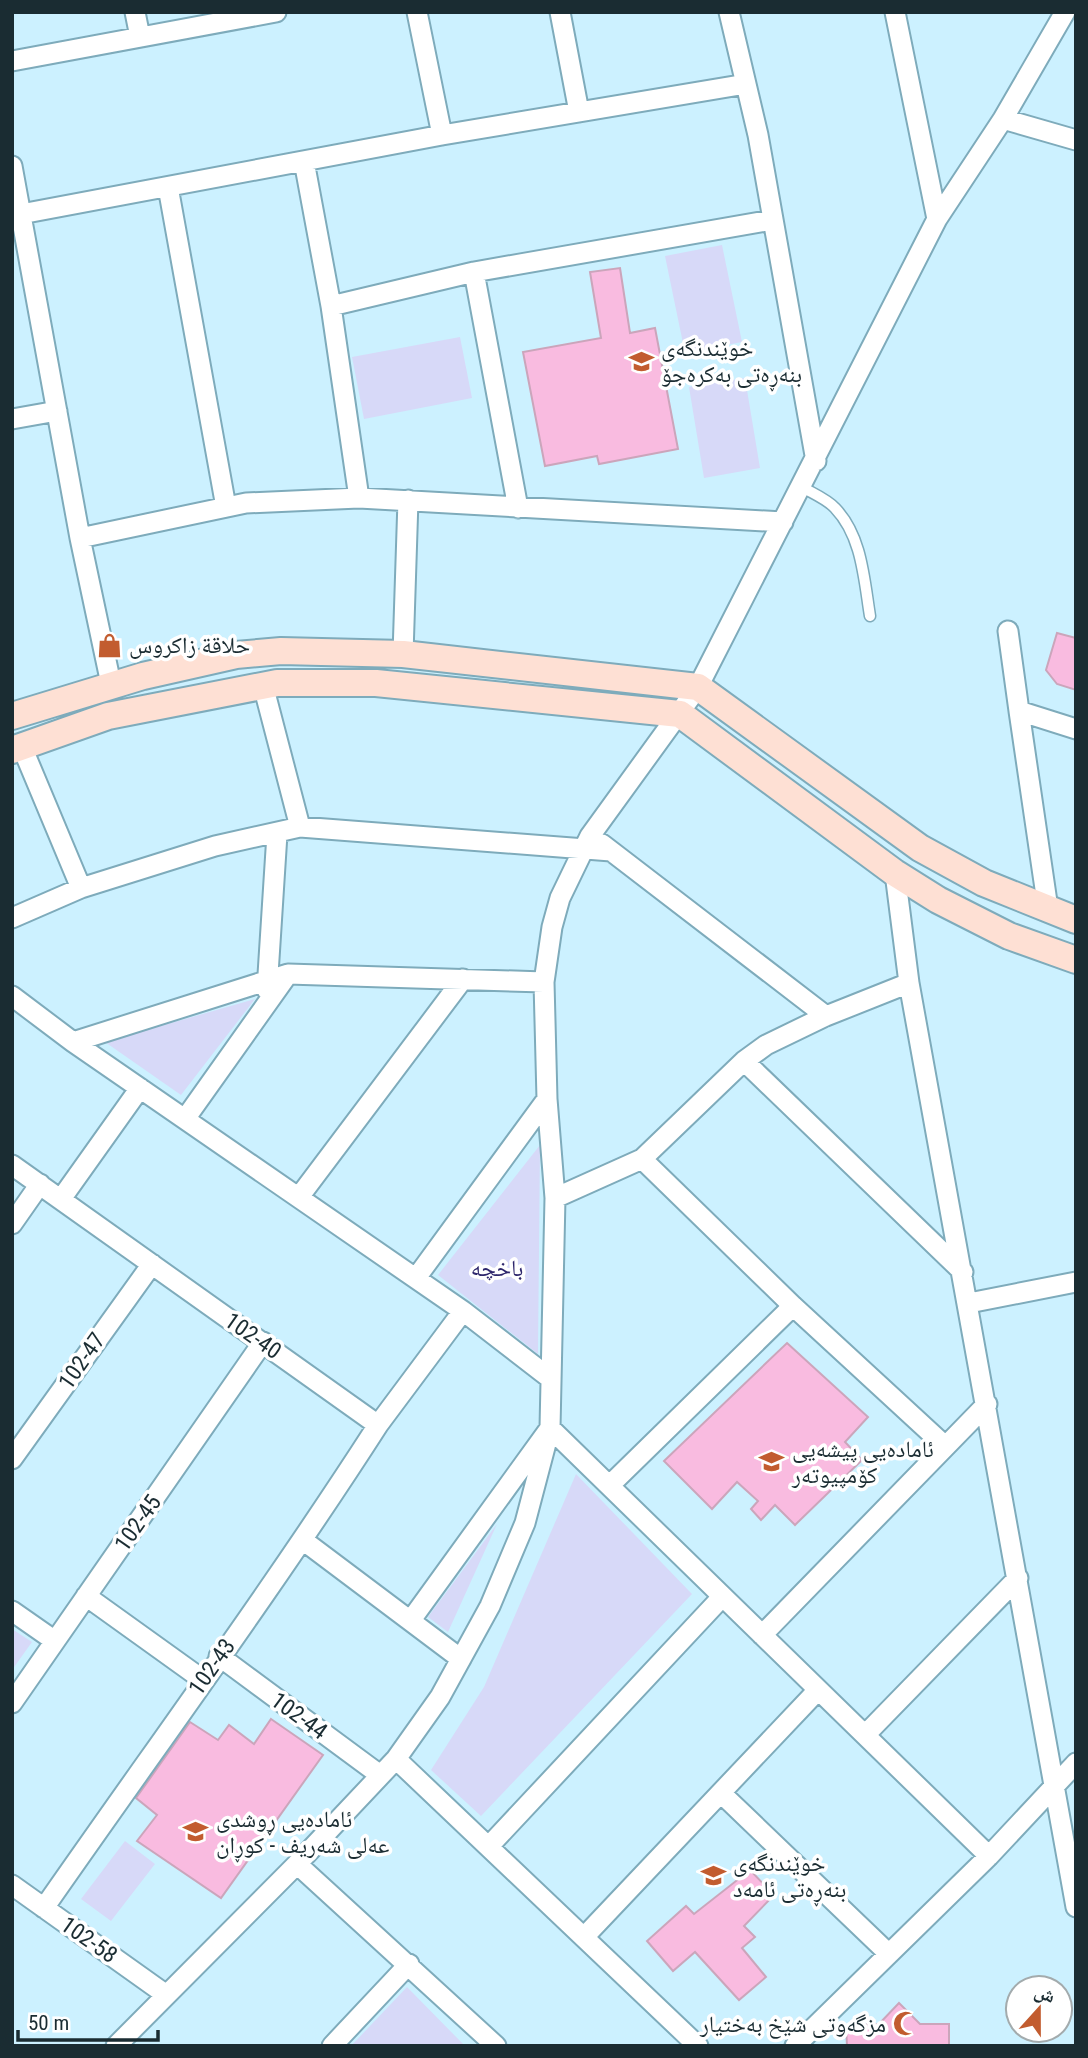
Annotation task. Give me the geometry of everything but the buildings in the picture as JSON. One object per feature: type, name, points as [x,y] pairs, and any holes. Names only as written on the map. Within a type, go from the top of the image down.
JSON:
[{"type":"main road","points":[[12,716],[111,684],[260,652],[402,654],[698,687],[920,848],[984,883],[1076,920]]},
{"type":"main road","points":[[17,749],[108,716],[263,685],[376,683],[680,714],[895,873],[970,918],[1076,960]]},
{"type":"street","points":[[135,12],[140,37]]},
{"type":"street","points":[[12,61],[273,12]]},
{"type":"street","points":[[417,12],[442,135]]},
{"type":"street","points":[[560,12],[579,112]]},
{"type":"street","points":[[729,12],[746,84],[816,461]]},
{"type":"street","points":[[895,12],[937,219]]},
{"type":"street","points":[[116,2046],[297,1864],[396,1759],[433,1708],[490,1606],[525,1523],[550,1428],[555,1198],[547,1099],[544,982],[557,908],[587,842],[698,687],[816,461],[937,219],[1003,119],[1059,16]]},
{"type":"street","points":[[21,214],[442,135],[746,84]]},
{"type":"street","points":[[1003,119],[1076,140]]},
{"type":"street","points":[[304,161],[331,306],[359,498]]},
{"type":"street","points":[[12,166],[21,214],[22,274],[57,411],[111,684]]},
{"type":"street","points":[[168,187],[226,507]]},
{"type":"street","points":[[331,306],[474,272],[772,220]]},
{"type":"street","points":[[474,272],[518,508]]},
{"type":"street","points":[[12,419],[57,411]]},
{"type":"street","points":[[80,538],[226,507],[286,500],[359,498],[783,522]]},
{"type":"street","points":[[402,654],[408,500]]},
{"type":"street","points":[[1008,631],[1048,909]]},
{"type":"street","points":[[263,685],[300,827]]},
{"type":"street","points":[[1019,711],[1076,729]]},
{"type":"street","points":[[17,749],[81,888]]},
{"type":"street","points":[[12,918],[81,888],[215,846],[300,827],[587,842],[611,851],[826,1016]]},
{"type":"street","points":[[266,1004],[277,834]]},
{"type":"street","points":[[895,873],[909,983],[969,1303],[1076,1907]]},
{"type":"street","points":[[73,1042],[288,974],[544,982]]},
{"type":"street","points":[[185,1119],[288,974]]},
{"type":"street","points":[[299,1197],[463,979]]},
{"type":"street","points":[[555,1198],[642,1159],[744,1061],[766,1045],[826,1016],[909,983]]},
{"type":"street","points":[[12,996],[73,1042],[463,1311],[551,1378]]},
{"type":"street","points":[[744,1061],[963,1272]]},
{"type":"street","points":[[61,1199],[140,1088]]},
{"type":"street","points":[[416,1278],[547,1099]]},
{"type":"street","points":[[642,1159],[793,1306],[945,1446]]},
{"type":"street","name":"102-40","points":[[12,1165],[378,1425]]},
{"type":"street","points":[[12,1224],[40,1184]]},
{"type":"street","name":"102-47","points":[[12,1459],[152,1264]]},
{"type":"street","points":[[969,1303],[1076,1282]]},
{"type":"street","points":[[610,1485],[793,1306]]},
{"type":"street","points":[[378,1425],[463,1311]]},
{"type":"street","name":"102-45","points":[[12,1703],[263,1342]]},
{"type":"street","points":[[762,1635],[987,1404]]},
{"type":"street","name":"102-43","points":[[44,1908],[202,1679],[304,1541],[378,1425]]},
{"type":"street","points":[[550,1428],[989,1856]]},
{"type":"street","points":[[411,1620],[550,1428]]},
{"type":"street","points":[[304,1541],[461,1659]]},
{"type":"street","points":[[865,1735],[1018,1578]]},
{"type":"street","points":[[86,1597],[202,1679]]},
{"type":"street","points":[[489,1845],[722,1597]]},
{"type":"street","points":[[12,1611],[55,1642]]},
{"type":"street","name":"102-44","points":[[219,1656],[380,1775]]},
{"type":"street","points":[[585,1936],[818,1690]]},
{"type":"street","points":[[396,1759],[585,1936],[693,2044]]},
{"type":"street","points":[[795,2046],[989,1856],[1076,1763]]},
{"type":"street","points":[[722,1794],[889,1954]]},
{"type":"street","points":[[297,1864],[496,2046]]},
{"type":"street","name":"102-58","points":[[12,1885],[165,1994]]},
{"type":"street","points":[[332,2046],[409,1964]]},
{"type":"lane","points":[[802,487],[834,507],[850,532],[861,556],[870,616]]},
{"type":"green space","points":[[722,245],[742,342],[685,353],[665,256]]},
{"type":"green space","points":[[460,337],[472,398],[364,419],[352,357]]},
{"type":"green space","points":[[745,378],[760,468],[704,478],[689,387]]},
{"type":"green space","points":[[255,999],[181,1095],[105,1042]]},
{"type":"green space","name":"باخچە","points":[[540,1145],[538,1354],[438,1275]]},
{"type":"green space","points":[[576,1474],[692,1594],[481,1816],[431,1770],[484,1687]]},
{"type":"green space","points":[[497,1524],[448,1632],[428,1617]]},
{"type":"green space","points":[[12,1629],[32,1642],[12,1670]]},
{"type":"green space","points":[[125,1841],[155,1864],[111,1921],[81,1899]]},
{"type":"green space","points":[[407,1987],[465,2046],[351,2046]]},
{"type":"place","name":"خوێندنگەی بنەڕەتی بەکرەجۆ","points":[[641,361]]},
{"type":"place","name":"حلاقة زاکروس","points":[[109,645]]},
{"type":"place","name":"ئامادەیی پیشەیی کۆمپیوتەر","points":[[772,1462]]},
{"type":"place","name":"ئامادەیی ڕوشدی عەلی شەریف - کوڕان","points":[[196,1832]]},
{"type":"place","name":"خوێندنگەی بنەڕەتی ئامەد","points":[[713,1876]]},
{"type":"place","name":"مزگەوتی شێخ بەختیار","points":[[906,2024]]}]
